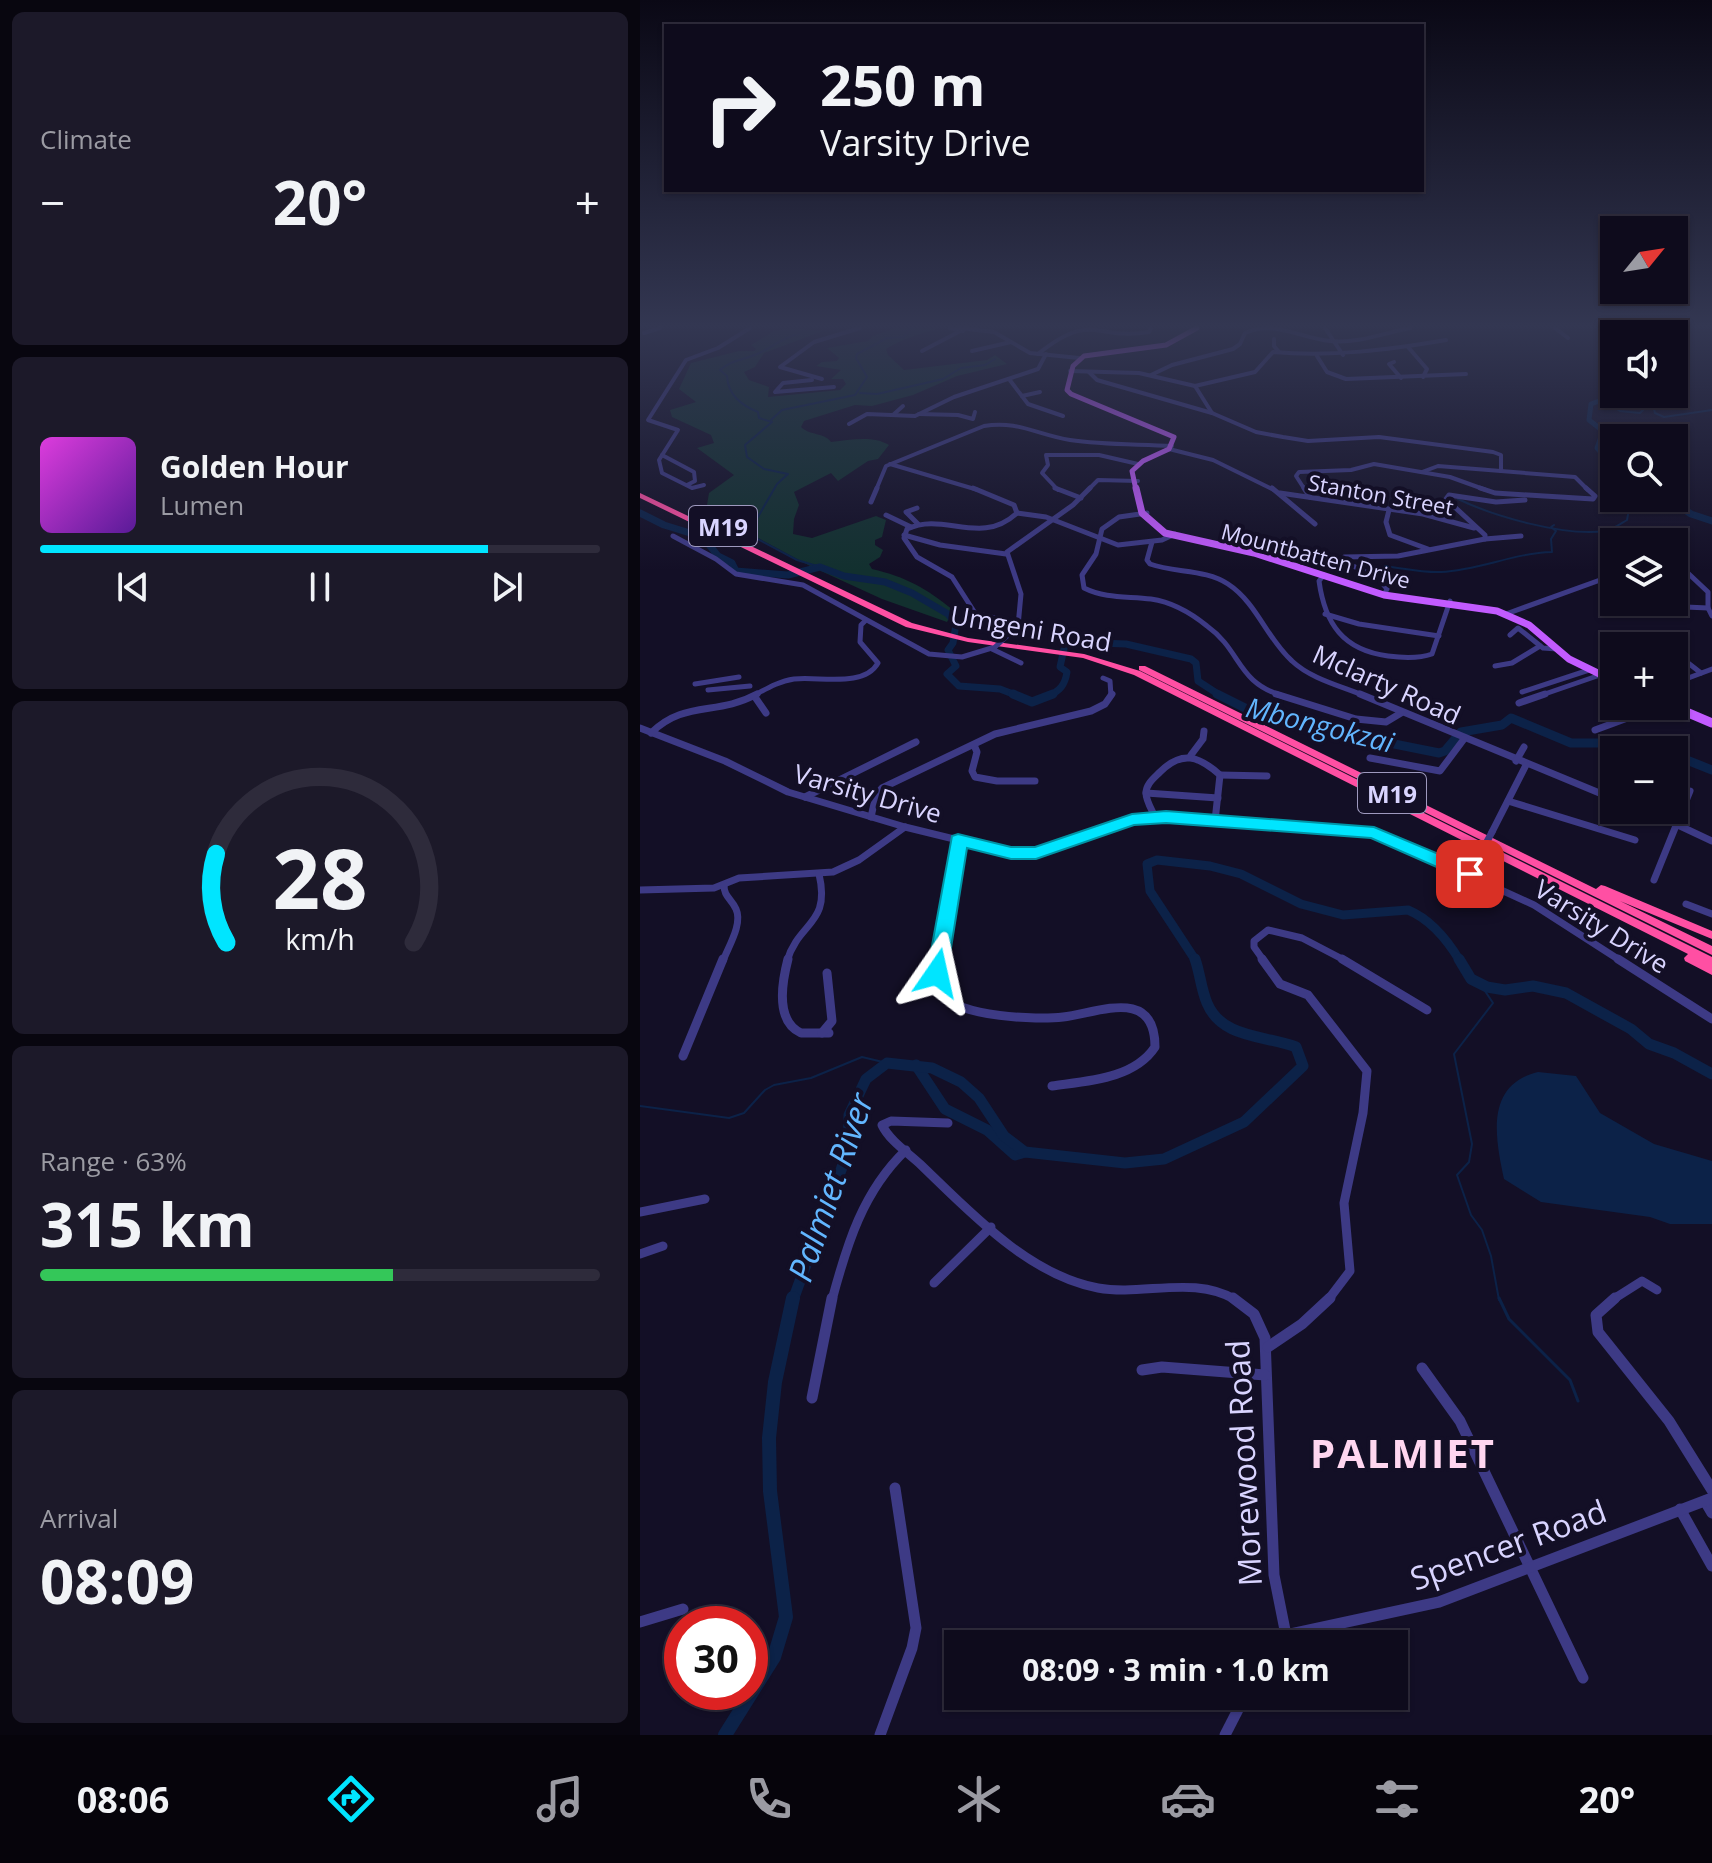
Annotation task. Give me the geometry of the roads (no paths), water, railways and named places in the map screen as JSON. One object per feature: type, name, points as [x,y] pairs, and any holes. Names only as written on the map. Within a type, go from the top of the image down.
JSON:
[{"type":"highway","name":"Umgeni Road","points":[[640,492],[887,616],[967,638],[1104,654],[1142,668],[1712,951]]},
{"type":"highway","name":"Umgeni Road","points":[[1064,649],[1137,673],[1712,962]]},
{"type":"highway","points":[[1460,826],[1712,935]]},
{"type":"highway","points":[[1588,901],[1712,971]]},
{"type":"main road","points":[[1110,409],[1167,431],[1174,437],[1170,447],[1137,465]]},
{"type":"main road","name":"Mountbatten Drive","points":[[1137,465],[1132,471],[1144,513],[1155,525],[1175,535],[1248,550],[1320,576],[1385,594],[1507,613],[1528,622],[1582,663],[1600,673]]},
{"type":"main road","name":"Mountbatten Drive","points":[[1507,613],[1600,675]]},
{"type":"main road","points":[[1688,711],[1712,722]]},
{"type":"street","points":[[893,415],[900,409]]},
{"type":"street","points":[[919,414],[929,409]]},
{"type":"street","points":[[1040,409],[1063,416]]},
{"type":"street","points":[[1199,409],[1256,432],[1298,440],[1385,437],[1493,452],[1501,455],[1501,471]]},
{"type":"street","points":[[1209,409],[1212,413]]},
{"type":"street","points":[[640,416],[654,411]]},
{"type":"street","points":[[654,411],[648,422],[678,430],[658,462],[660,471],[692,488],[704,485]]},
{"type":"street","points":[[849,424],[856,417],[867,414],[958,415],[973,419],[975,412]]},
{"type":"street","points":[[871,502],[884,468],[890,464],[989,425],[1022,426],[1040,435],[1075,441],[1170,447],[1213,460],[1280,493],[1315,524]]},
{"type":"street","points":[[662,455],[694,472],[695,481],[687,485]]},
{"type":"street","points":[[1081,498],[1063,494],[1045,478],[1042,473],[1048,465],[1046,455],[1099,455],[1137,465]]},
{"type":"street","points":[[890,464],[979,489],[1014,505],[1017,513]]},
{"type":"street","points":[[1310,497],[1296,476],[1299,472],[1351,470],[1370,464],[1457,479],[1495,493],[1547,498],[1593,499],[1595,496],[1575,477],[1435,466],[1422,472]]},
{"type":"street","points":[[904,535],[940,545],[1006,554],[1081,498],[1100,479],[1135,481]]},
{"type":"street","name":"Stanton Street","points":[[1280,493],[1423,514],[1476,528]]},
{"type":"street","points":[[1485,539],[1485,535],[1445,497],[1453,495],[1496,502],[1547,498]]},
{"type":"street","points":[[917,508],[906,512],[918,524]]},
{"type":"street","points":[[1389,510],[1386,522],[1390,535],[1430,550]]},
{"type":"street","points":[[1017,513],[1051,519],[1101,541],[1126,546],[1175,535]]},
{"type":"street","points":[[904,535],[918,524],[989,529],[1006,525],[1017,513]]},
{"type":"street","points":[[1144,513],[1108,522],[1101,531],[1101,541],[1082,575],[1082,585],[1088,591],[1108,596],[1144,597],[1174,605],[1215,632],[1254,684],[1266,691],[1346,717],[1386,722],[1401,713]]},
{"type":"street","points":[[886,515],[911,527]]},
{"type":"street","points":[[904,535],[916,559],[941,568],[969,597],[975,613],[1019,624]]},
{"type":"street","points":[[673,536],[716,559],[736,574],[803,585],[927,653],[953,657],[993,648],[1019,624],[1023,605],[1017,578],[1006,554]]},
{"type":"street","points":[[1385,594],[1385,586],[1376,576],[1343,561],[1344,557],[1392,556],[1485,539],[1521,536]]},
{"type":"street","name":"Mclarty Road","points":[[1152,542],[1147,560],[1153,565],[1199,574],[1229,584],[1264,623],[1293,664],[1401,713],[1600,794]]},
{"type":"street","points":[[1688,574],[1708,592],[1708,608],[1712,616]]},
{"type":"street","points":[[1320,576],[1325,614],[1337,636],[1357,649],[1375,655],[1423,658],[1433,653],[1450,602]]},
{"type":"street","points":[[1507,613],[1600,583]]},
{"type":"street","points":[[1688,607],[1708,608]]},
{"type":"street","points":[[1325,614],[1359,624],[1439,636]]},
{"type":"street","points":[[651,733],[673,715],[737,705],[792,679],[848,679],[870,673],[878,663],[860,642],[861,625],[866,620]]},
{"type":"street","points":[[1510,635],[1514,629],[1521,629],[1540,646],[1557,649]]},
{"type":"street","points":[[1495,666],[1512,663],[1540,646]]},
{"type":"street","points":[[993,648],[1021,663]]},
{"type":"street","points":[[1688,663],[1701,673]]},
{"type":"street","points":[[1688,678],[1712,669]]},
{"type":"street","points":[[1522,692],[1589,670]]},
{"type":"street","points":[[695,684],[740,674],[758,695],[766,713]]},
{"type":"street","points":[[1519,703],[1600,675]]},
{"type":"street","points":[[871,817],[878,790],[1013,728],[1100,707],[1113,694],[1112,684],[1103,678]]},
{"type":"street","points":[[708,690],[750,686]]},
{"type":"street","points":[[1595,730],[1622,720]]},
{"type":"street","name":"Varsity Drive","points":[[640,728],[725,761],[770,785],[805,797],[905,827],[1011,853],[1036,853],[1132,820],[1155,817],[1374,833],[1534,905],[1712,1019]]},
{"type":"street","points":[[1155,817],[1146,793],[1148,785],[1171,760],[1191,755],[1203,739],[1204,731]]},
{"type":"street","points":[[1370,758],[1440,771],[1446,767],[1459,737]]},
{"type":"street","points":[[805,797],[916,742]]},
{"type":"street","points":[[974,745],[977,752],[972,771],[975,777],[997,781],[1035,781]]},
{"type":"street","points":[[1516,761],[1524,747]]},
{"type":"street","points":[[1191,755],[1220,775],[1267,776]]},
{"type":"street","points":[[1470,874],[1526,765]]},
{"type":"street","points":[[1215,821],[1220,775]]},
{"type":"street","points":[[1688,795],[1690,791]]},
{"type":"street","points":[[1146,793],[1218,798]]},
{"type":"street","points":[[1508,801],[1635,840]]},
{"type":"street","points":[[1654,880],[1674,824]]},
{"type":"street","points":[[1679,824],[1712,841]]},
{"type":"street","points":[[640,890],[710,889],[739,878],[819,874],[848,867],[905,827]]},
{"type":"street","points":[[958,840],[956,874],[937,973],[944,996],[963,1008],[1042,1018],[1114,1007],[1130,1008],[1148,1019],[1156,1033],[1153,1053],[1139,1066],[1117,1074],[1052,1086]]},
{"type":"street","points":[[819,874],[822,890],[820,909],[792,946],[785,964],[788,1024],[799,1032],[824,1034],[832,1021],[827,973]]},
{"type":"street","points":[[683,1056],[737,926],[738,913],[724,894],[724,885]]},
{"type":"street","points":[[1686,904],[1712,914]]},
{"type":"street","points":[[1268,1347],[1308,1318],[1350,1271],[1344,1203],[1367,1078],[1362,1061],[1308,995],[1280,984],[1257,951],[1254,941],[1268,930],[1284,932],[1348,963],[1427,1010]]},
{"type":"street","name":"Morewood Road","points":[[948,1123],[884,1123],[884,1130],[991,1227],[1033,1258],[1081,1284],[1114,1288],[1191,1288],[1235,1300],[1256,1316],[1268,1347],[1265,1375],[1274,1575],[1285,1630]]},
{"type":"street","points":[[812,1398],[832,1300],[851,1230],[892,1161],[906,1150]]},
{"type":"street","points":[[640,1212],[705,1199]]},
{"type":"street","points":[[934,1283],[991,1227]]},
{"type":"street","points":[[640,1254],[663,1246]]},
{"type":"street","points":[[1657,1290],[1649,1283],[1638,1282],[1605,1305],[1596,1315],[1598,1332],[1663,1413],[1710,1496],[1712,1513]]},
{"type":"street","points":[[1142,1370],[1162,1367],[1265,1375]]},
{"type":"street","points":[[1422,1368],[1455,1411],[1583,1678]]},
{"type":"street","points":[[880,1735],[912,1648],[916,1628],[895,1488]]},
{"type":"street","name":"Spencer Road","points":[[1309,1630],[1439,1602],[1710,1496]]},
{"type":"street","points":[[1680,1509],[1712,1566]]},
{"type":"street","points":[[640,1622],[664,1615]]},
{"type":"street","points":[[1225,1735],[1238,1710]]},
{"type":"water","points":[[1538,1072],[1576,1076],[1600,1113],[1654,1144],[1712,1161],[1712,1224],[1670,1224],[1650,1217],[1541,1202],[1504,1179],[1497,1130],[1502,1100],[1509,1088]]},
{"type":"waterway","points":[[752,409],[758,412],[759,418],[772,422],[745,445],[747,457],[764,469],[788,474],[777,484],[748,534],[797,560],[820,567]]},
{"type":"waterway","points":[[771,420],[787,409]]},
{"type":"waterway","points":[[1590,409],[1589,420],[1600,429]]},
{"type":"waterway","points":[[1617,409],[1640,413],[1644,409]]},
{"type":"waterway","points":[[1654,409],[1664,417],[1712,410]]},
{"type":"waterway","points":[[1600,440],[1597,448],[1600,452]]},
{"type":"waterway","points":[[1458,499],[1490,512],[1553,528]]},
{"type":"waterway","points":[[1553,528],[1589,532],[1608,530],[1627,520],[1628,512]]},
{"type":"waterway","points":[[1688,512],[1712,521]]},
{"type":"waterway","name":"Mbongokzai","points":[[640,513],[664,525],[703,537],[718,556],[732,563],[736,571],[788,575],[820,567],[844,576],[885,582],[912,593],[948,614],[956,624],[953,643],[948,650],[956,666],[947,674],[959,686],[1000,689],[1015,695]]},
{"type":"waterway","points":[[1553,528],[1554,525]]},
{"type":"waterway","points":[[1384,566],[1441,572],[1552,552],[1551,539],[1556,531],[1553,528]]},
{"type":"waterway","name":"Mbongokzai","points":[[1049,696],[1059,690],[1065,681],[1067,672],[1060,667],[1067,635],[1072,632],[1099,643],[1126,644],[1191,659],[1196,663],[1198,681],[1221,696]]},
{"type":"waterway","name":"Mbongokzai","points":[[1049,696],[1053,694]]},
{"type":"waterway","name":"Mbongokzai","points":[[1217,694],[1221,696]]},
{"type":"waterway","name":"Mbongokzai","points":[[1015,695],[1032,702],[1049,696]]},
{"type":"waterway","name":"Mbongokzai","points":[[1221,696],[1265,718],[1439,753],[1445,751],[1461,732],[1502,725],[1511,718],[1571,743],[1600,743]]},
{"type":"waterway","name":"Mbongokzai","points":[[1688,761],[1712,770]]},
{"type":"waterway","name":"Palmiet River","points":[[1195,960],[1150,891],[1147,864],[1157,860],[1210,866],[1241,874],[1301,904],[1343,915],[1408,910],[1438,931],[1460,961]]},
{"type":"waterway","name":"Palmiet River","points":[[1459,959],[1471,979],[1487,987],[1505,990],[1533,986],[1566,993],[1631,1029],[1649,1044],[1674,1053],[1712,1074]]},
{"type":"waterway","name":"Palmiet River","points":[[1025,1152],[1125,1163],[1164,1159],[1244,1122],[1303,1066],[1296,1047],[1234,1030],[1214,1015],[1205,998],[1195,960]]},
{"type":"waterway","points":[[1487,987],[1485,991],[1493,1003],[1454,1054],[1472,1144],[1469,1162],[1457,1175],[1471,1215],[1482,1230],[1491,1256],[1499,1300]]},
{"type":"waterway","points":[[640,1106],[729,1118],[744,1113],[765,1090],[774,1085],[811,1078],[862,1057],[887,1063]]},
{"type":"waterway","name":"Palmiet River","points":[[793,1300],[848,1151],[849,1115],[866,1079],[887,1063],[917,1066]]},
{"type":"waterway","name":"Palmiet River","points":[[917,1066],[932,1068],[961,1082],[979,1098],[1004,1136],[1025,1152]]},
{"type":"waterway","points":[[917,1066],[945,1109],[987,1130],[1015,1155],[1025,1152]]},
{"type":"waterway","name":"Palmiet River","points":[[725,1735],[774,1657],[786,1617],[770,1491],[769,1438],[775,1382],[793,1298]]},
{"type":"waterway","points":[[1499,1298],[1509,1319],[1570,1380],[1578,1401]]},
{"type":"district","name":"PALMIET","points":[[1403,1452]]}]
